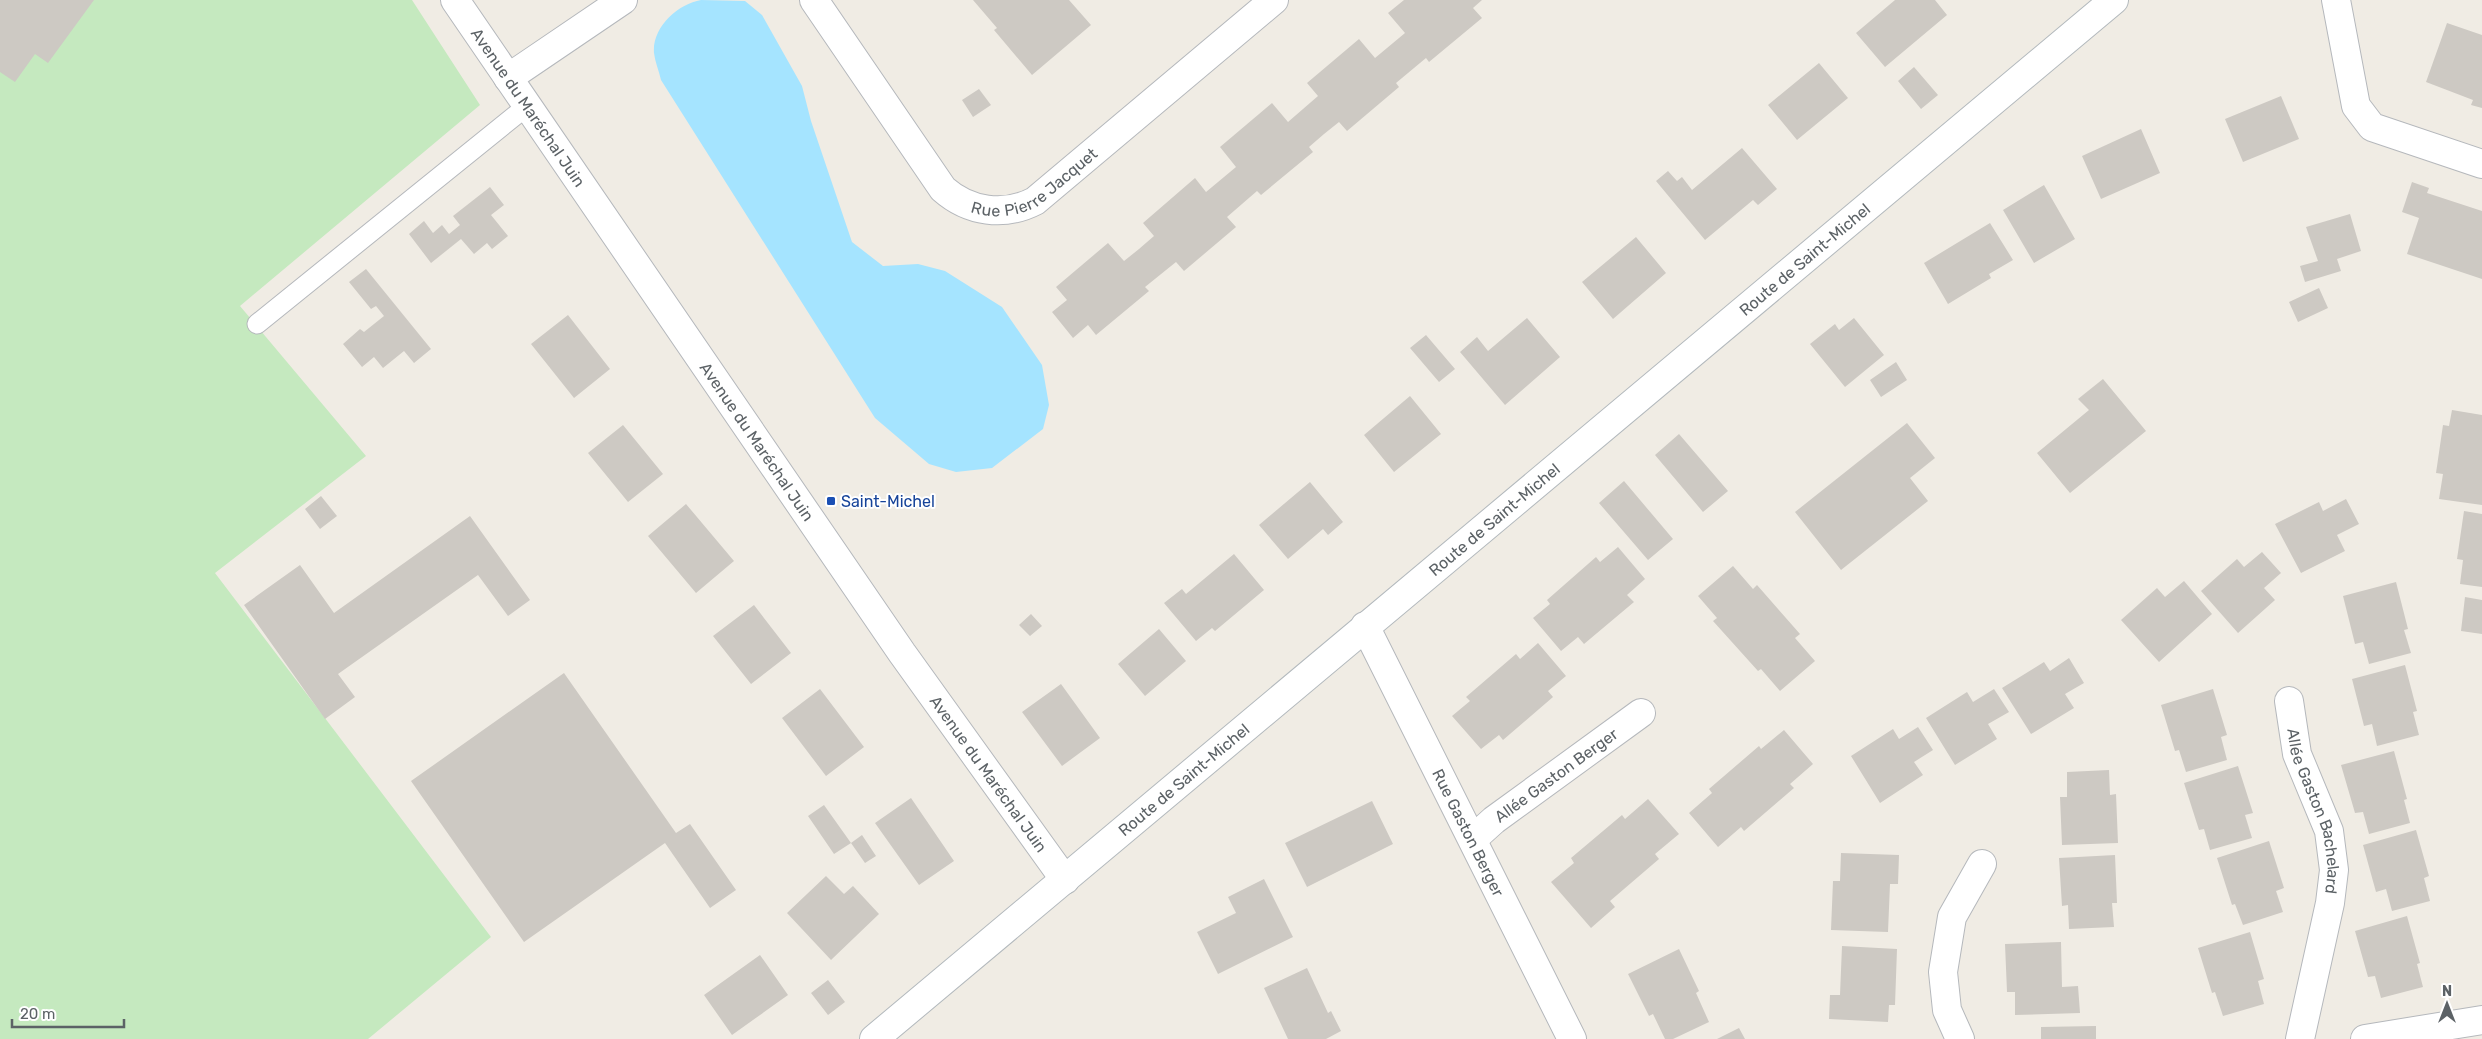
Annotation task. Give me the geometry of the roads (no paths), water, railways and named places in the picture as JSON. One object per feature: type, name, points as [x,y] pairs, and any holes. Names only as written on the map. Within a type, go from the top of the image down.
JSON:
[{"type":"street","name":"Avenue du Maréchal Juin","points":[[455,0],[902,653],[1065,880]]},
{"type":"street","points":[[508,78],[624,0]]},
{"type":"street","name":"Rue Pierre Jacquet","points":[[814,0],[943,189],[962,203],[988,211],[1024,207],[1035,202],[1274,0]]},
{"type":"street","name":"Route de Saint-Michel","points":[[874,1039],[1065,880],[1364,626],[1387,610],[2114,0]]},
{"type":"street","points":[[2336,0],[2356,106],[2372,127],[2482,164]]},
{"type":"street","name":"Rue Gaston Berger","points":[[1364,626],[1473,839],[1572,1039]]},
{"type":"street","name":"Allée Gaston Bachelard","points":[[2289,701],[2297,754],[2329,832],[2334,870],[2330,903],[2300,1039]]},
{"type":"street","name":"Allée Gaston Berger","points":[[1473,839],[1494,820],[1641,713]]},
{"type":"street","points":[[1960,1039],[1947,1010],[1943,972],[1952,917],[1982,864]]},
{"type":"street","points":[[2365,1039],[2482,1020]]},
{"type":"lane","points":[[257,324],[527,106]]},
{"type":"water","points":[[701,0],[745,1],[762,15],[802,86],[811,121],[852,242],[883,266],[918,264],[945,271],[1002,307],[1042,365],[1049,405],[1043,429],[992,468],[956,472],[929,464],[875,418],[661,80],[654,53],[657,34],[668,18],[675,12],[692,2]]},
{"type":"place","name":"Saint-Michel","points":[[831,501]]}]
